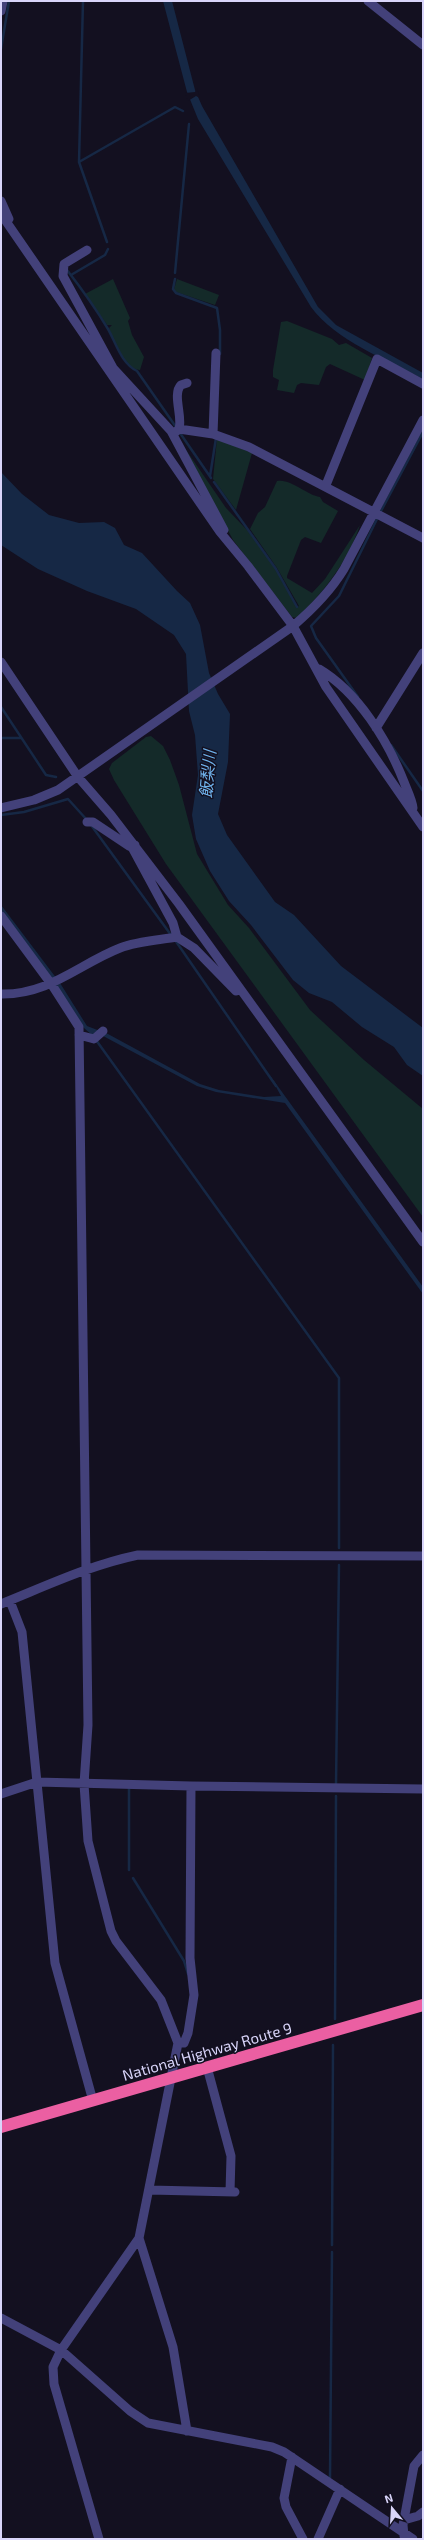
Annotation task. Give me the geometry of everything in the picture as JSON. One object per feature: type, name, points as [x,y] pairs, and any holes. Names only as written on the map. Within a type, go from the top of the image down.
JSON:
[{"type":"highway","name":"National Highway Route 9","points":[[1,2128],[423,2004]]},
{"type":"street","points":[[1,11],[3,1]]},
{"type":"street","points":[[368,1],[423,45]]},
{"type":"street","points":[[1,201],[8,214],[9,225]]},
{"type":"street","points":[[1,214],[289,629],[318,668],[360,706],[376,728],[390,749],[413,804],[414,812]]},
{"type":"street","points":[[87,250],[64,264],[62,273],[110,369],[176,432],[223,527],[228,543]]},
{"type":"street","points":[[213,434],[216,353]]},
{"type":"street","points":[[326,485],[377,359],[423,384]]},
{"type":"street","points":[[176,432],[181,422],[178,389],[181,385],[187,383]]},
{"type":"street","points":[[1,808],[34,800],[58,790],[289,629],[320,602],[337,581],[423,420]]},
{"type":"street","points":[[176,432],[213,434],[249,447],[326,485],[423,538]]},
{"type":"street","points":[[376,728],[423,653]]},
{"type":"street","points":[[1,662],[81,775],[243,992],[423,1242]]},
{"type":"street","points":[[318,668],[326,687],[423,827]]},
{"type":"street","points":[[414,812],[423,817]]},
{"type":"street","points":[[88,822],[100,826],[134,846],[173,923],[178,937],[194,948],[237,992],[243,992]]},
{"type":"street","points":[[1,916],[54,983],[77,1022],[79,1035],[88,1725],[84,1784],[88,1841],[111,1931],[116,1941],[160,2000],[178,2043],[150,2190],[139,2238],[60,2350],[53,2367],[54,2384],[99,2539]]},
{"type":"street","points":[[1,994],[54,983],[118,948],[178,937]]},
{"type":"street","points":[[79,1035],[98,1036]]},
{"type":"street","points":[[1,1604],[111,1561],[151,1554],[423,1556]]},
{"type":"street","points":[[10,1601],[22,1632],[55,1963],[93,2101]]},
{"type":"street","points":[[1,1794],[37,1782],[191,1786],[423,1789]]},
{"type":"street","points":[[178,2043],[184,2043],[188,2033],[194,1995],[190,1958],[191,1786]]},
{"type":"street","points":[[150,2190],[233,2192],[231,2156],[207,2067]]},
{"type":"street","points":[[139,2238],[173,2347],[187,2431]]},
{"type":"street","points":[[1,2318],[60,2350],[130,2411],[148,2423],[272,2447],[292,2457],[340,2489],[404,2536],[413,2539]]},
{"type":"street","points":[[404,2536],[404,2520],[414,2466],[423,2455]]},
{"type":"street","points":[[292,2457],[284,2498],[286,2508],[303,2539]]},
{"type":"street","points":[[318,2539],[340,2489]]},
{"type":"street","points":[[404,2520],[418,2516],[423,2512]]},
{"type":"green space","points":[[113,279],[130,318],[128,321],[132,335],[144,357],[140,370],[129,365],[124,359],[116,346],[109,328],[112,325],[107,325],[85,294]]},
{"type":"green space","points":[[177,279],[219,295],[215,305],[176,292],[174,289]]},
{"type":"green space","points":[[287,321],[332,339],[339,345],[346,343],[372,358],[365,380],[330,364],[326,367],[319,385],[301,383],[297,385],[294,393],[277,390],[279,380],[273,377],[273,370],[281,322]]},
{"type":"green space","points":[[217,439],[252,453],[236,510],[213,479]]},
{"type":"green space","points":[[182,444],[226,508],[248,531],[276,569],[297,607],[299,606],[277,568],[250,529],[258,513],[265,507],[277,481],[293,484],[315,496],[320,497],[323,502],[338,511],[321,543],[305,537],[301,540],[287,576],[287,578],[312,593],[325,579],[360,525],[349,551],[326,587],[297,618],[292,617],[233,540]]},
{"type":"green space","points":[[151,736],[163,746],[170,760],[179,785],[197,854],[228,905],[249,928],[310,1010],[364,1060],[423,1109],[423,1217],[166,864],[114,780],[109,769],[112,763],[146,737]]},
{"type":"water","points":[[163,1],[172,1],[195,90],[202,106],[318,307],[336,325],[423,373],[423,379],[362,348],[334,330],[321,319],[311,307],[198,119],[187,92]]},
{"type":"water","name":"飯梨川","points":[[1,472],[22,494],[49,515],[79,523],[104,522],[115,528],[124,545],[142,553],[190,603],[200,625],[209,673],[218,694],[230,714],[228,762],[218,814],[227,835],[275,902],[294,915],[341,966],[423,1028],[423,1076],[407,1065],[394,1047],[362,1027],[332,1002],[309,993],[293,980],[251,925],[229,901],[210,871],[196,839],[192,815],[198,775],[195,735],[189,711],[186,654],[174,635],[136,609],[87,591],[38,569],[1,545]]},
{"type":"water","points":[[1,905],[60,983],[87,1026],[108,1034],[200,1084],[219,1090],[264,1097],[281,1096],[269,1074],[423,1287],[423,1294],[285,1103],[216,1092],[197,1086],[99,1034],[93,1036],[84,1028],[1,913]]},
{"type":"pier","points":[[197,88],[200,98],[196,96],[188,101],[185,93],[195,92]]},
{"type":"waterway","points":[[1,49],[9,1]]},
{"type":"waterway","points":[[83,1],[79,162],[107,242]]},
{"type":"waterway","points":[[79,162],[175,107],[183,111]]},
{"type":"waterway","points":[[175,273],[189,124]]},
{"type":"waterway","points":[[71,275],[105,255],[108,249]]},
{"type":"waterway","points":[[67,270],[103,321],[123,358],[137,371],[176,427]]},
{"type":"waterway","points":[[175,279],[173,289],[176,293],[217,308],[220,330],[220,354]]},
{"type":"waterway","points":[[381,511],[423,432]]},
{"type":"waterway","points":[[180,433],[211,478]]},
{"type":"waterway","points":[[210,476],[216,438]]},
{"type":"waterway","points":[[214,482],[276,569],[297,607]]},
{"type":"waterway","points":[[358,697],[316,638],[311,626],[339,596],[378,517]]},
{"type":"waterway","points":[[1,707],[46,775],[56,777]]},
{"type":"waterway","points":[[1,738],[21,738]]},
{"type":"waterway","points":[[391,745],[423,791]]},
{"type":"waterway","points":[[1,815],[24,812],[68,799],[87,820]]},
{"type":"waterway","points":[[91,825],[171,935]]},
{"type":"waterway","points":[[175,940],[276,1086]]},
{"type":"waterway","points":[[96,1040],[339,1378],[339,1548]]},
{"type":"waterway","points":[[336,1784],[339,1565]]},
{"type":"waterway","points":[[129,1788],[129,1870]]},
{"type":"waterway","points":[[335,2019],[336,1796]]},
{"type":"waterway","points":[[133,1878],[184,1961],[188,1974]]},
{"type":"waterway","points":[[332,2245],[333,2045]]},
{"type":"waterway","points":[[330,2478],[332,2252]]}]
